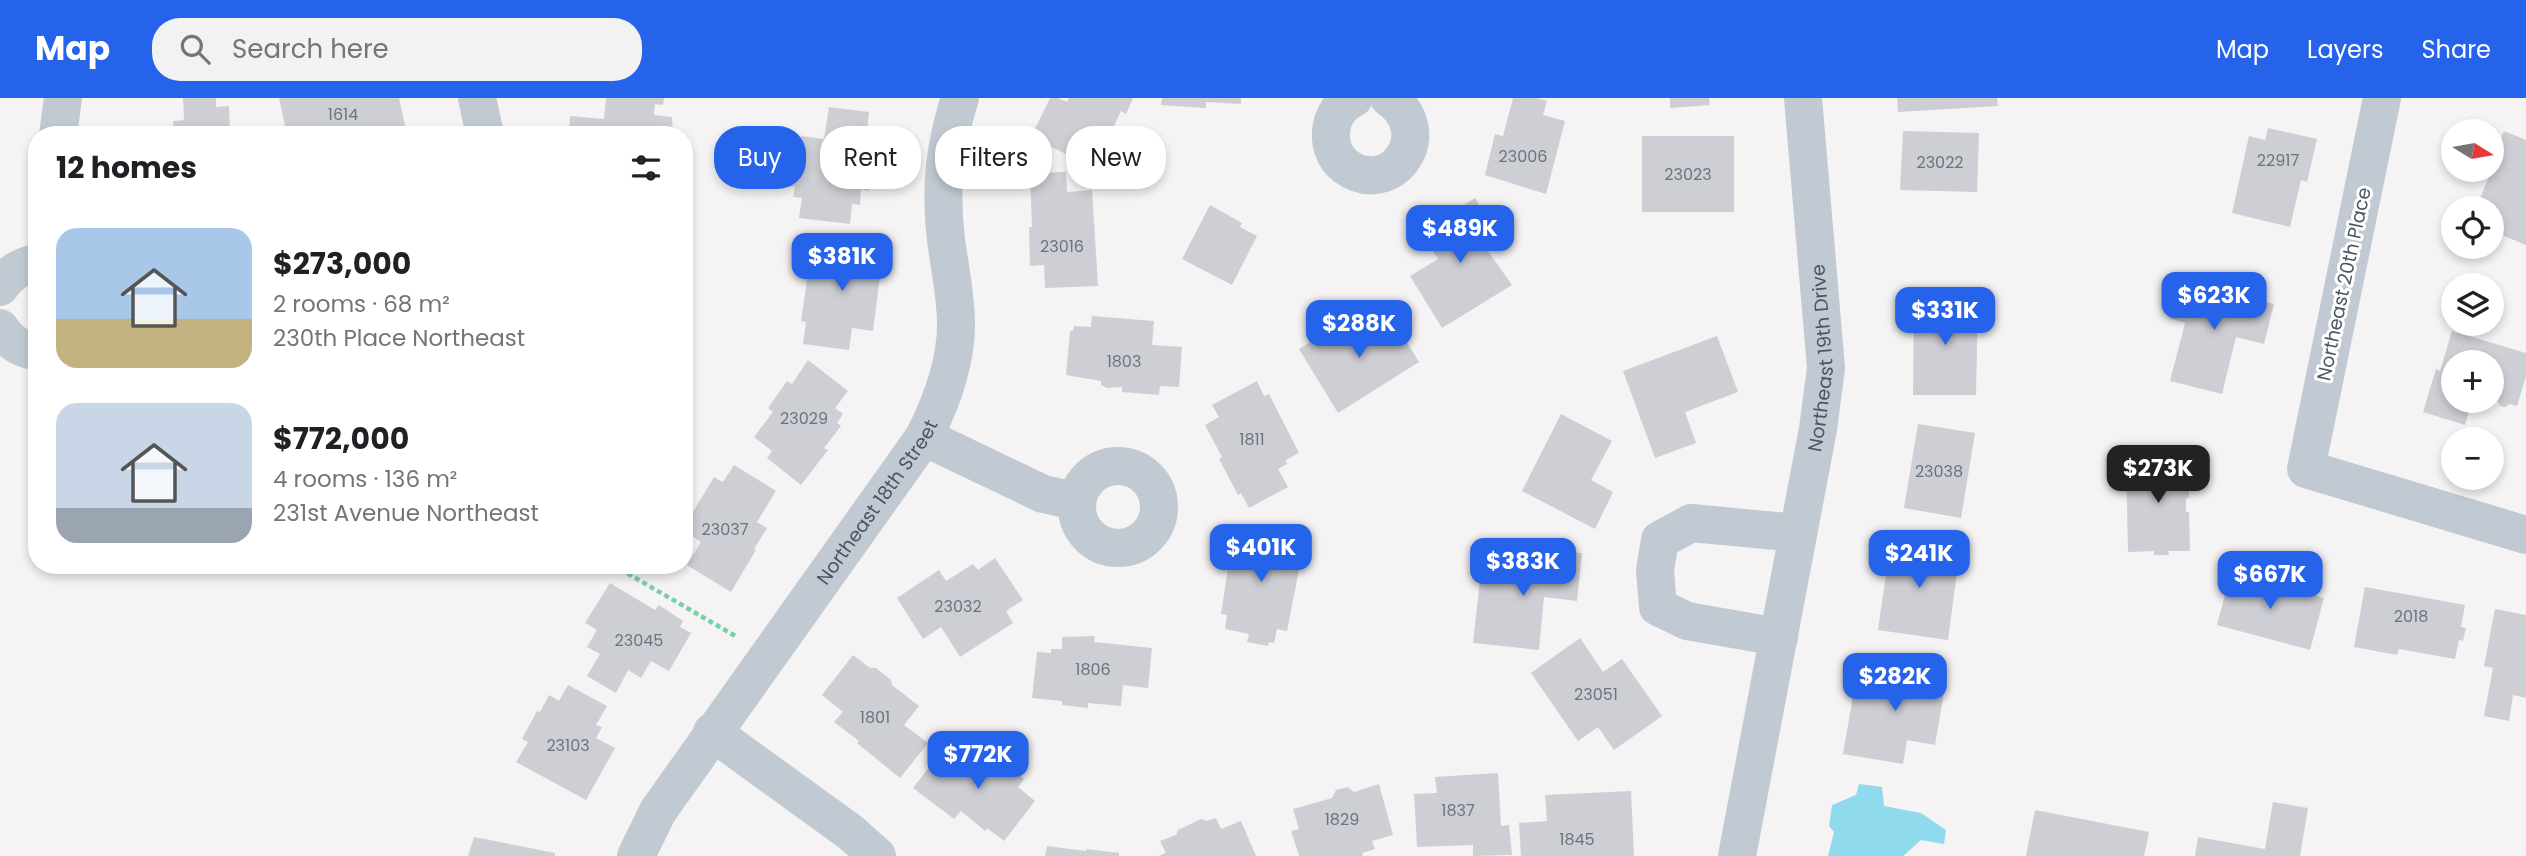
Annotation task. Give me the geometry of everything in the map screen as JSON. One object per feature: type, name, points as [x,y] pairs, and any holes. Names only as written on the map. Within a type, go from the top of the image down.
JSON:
[{"type":"street","points":[[59,126],[63,98]]},
{"type":"street","points":[[477,98],[483,126]]},
{"type":"street","name":"Northeast 18th Street","points":[[636,856],[658,811],[924,437],[940,404],[950,369],[956,328],[953,283],[946,240],[943,177],[948,136],[960,98]]},
{"type":"street","points":[[1354,98],[1338,111],[1332,123],[1330,137],[1333,151],[1341,163],[1352,171],[1366,175],[1393,169],[1404,159],[1410,146],[1408,118],[1401,107],[1389,98]]},
{"type":"street","name":"Northeast 19th Drive","points":[[1737,856],[1818,429],[1826,369],[1803,98]]},
{"type":"street","name":"Northeast 20th Place","points":[[2382,98],[2306,469],[2526,535]]},
{"type":"street","points":[[0,287],[10,274],[28,265]]},
{"type":"street","points":[[0,328],[11,342],[28,350]]},
{"type":"street","points":[[924,437],[1043,494],[1076,500]]},
{"type":"street","points":[[1779,637],[1687,621],[1658,607],[1655,569],[1660,540],[1691,523],[1798,533]]},
{"type":"street","points":[[712,732],[850,832],[877,856]]},
{"type":"path","points":[[629,574],[768,654]]},
{"type":"water","points":[[1859,784],[1882,787],[1884,806],[1921,813],[1946,830],[1944,844],[1921,840],[1903,856],[1828,856],[1834,832],[1829,826],[1832,805],[1856,795]]},
{"type":"building","points":[[183,98],[216,98],[216,107],[229,106],[230,126],[173,126],[173,121],[184,120]]},
{"type":"building","points":[[279,98],[399,98],[405,126],[285,126]]},
{"type":"building","points":[[606,98],[664,98],[663,105],[655,104],[654,115],[672,117],[672,126],[569,126],[570,116],[604,119]]},
{"type":"building","points":[[1050,98],[1067,102],[1069,98],[1133,98],[1126,114],[1121,111],[1114,126],[1066,126],[1066,154],[1052,147],[1052,126],[1036,126]]},
{"type":"building","points":[[1162,98],[1241,98],[1241,104],[1206,102],[1206,108],[1161,105]]},
{"type":"building","points":[[1513,98],[1547,101],[1543,115],[1565,121],[1546,194],[1485,175],[1495,134],[1503,136]]},
{"type":"building","points":[[1670,98],[1709,98],[1710,105],[1670,108]]},
{"type":"building","points":[[1897,98],[1997,98],[1998,106],[1898,112]]},
{"type":"building","points":[[829,107],[869,112],[868,126],[826,126]]},
{"type":"building","points":[[2268,128],[2317,139],[2307,182],[2301,180],[2290,227],[2232,213],[2249,136],[2265,140]]},
{"type":"building","points":[[1903,131],[1979,133],[1977,192],[1900,190]]},
{"type":"building","points":[[2504,131],[2526,140],[2526,245],[2504,236],[2504,196],[2481,196],[2487,182],[2504,182]]},
{"type":"building","points":[[1642,136],[1734,136],[1734,212],[1642,212]]},
{"type":"building","points":[[806,137],[820,138],[820,189],[861,189],[860,205],[852,204],[850,224],[799,218],[802,198],[793,197],[795,189],[806,189]]},
{"type":"building","points":[[1052,172],[1066,172],[1067,192],[1092,190],[1098,286],[1045,288],[1044,265],[1030,266],[1031,189],[1052,189]]},
{"type":"building","points":[[1475,198],[1497,234],[1483,244],[1512,285],[1442,328],[1410,276],[1438,259],[1421,232]]},
{"type":"building","points":[[1210,205],[1242,223],[1240,227],[1257,236],[1232,285],[1182,259]]},
{"type":"building","points":[[832,236],[878,242],[876,259],[882,260],[873,331],[852,328],[849,350],[803,344],[806,322],[801,321],[810,260],[820,262],[822,256],[829,257]]},
{"type":"building","points":[[2179,279],[2274,304],[2264,344],[2236,337],[2222,394],[2170,381],[2185,323],[2169,318]]},
{"type":"building","points":[[1914,299],[1978,299],[1976,395],[1913,395]]},
{"type":"building","points":[[1386,309],[1419,362],[1338,413],[1299,349],[1335,327],[1341,337]]},
{"type":"building","points":[[1092,316],[1154,321],[1152,345],[1182,347],[1179,387],[1160,386],[1159,395],[1122,392],[1122,387],[1107,388],[1101,385],[1101,381],[1066,375],[1070,331],[1073,331],[1074,326],[1091,327]]},
{"type":"building","points":[[1717,336],[1738,392],[1685,412],[1696,443],[1655,458],[1623,371]]},
{"type":"building","points":[[2450,336],[2469,336],[2526,353],[2526,376],[2517,406],[2510,404],[2504,407],[2504,350],[2446,350]]},
{"type":"building","points":[[808,360],[848,391],[835,408],[843,414],[837,423],[841,426],[824,448],[828,450],[801,485],[767,458],[772,451],[754,437],[773,412],[768,408],[787,381],[792,384]]},
{"type":"building","points":[[2441,368],[2441,413],[2468,413],[2465,425],[2423,412],[2436,369],[2440,371]]},
{"type":"building","points":[[1257,381],[1264,396],[1269,394],[1299,453],[1286,460],[1287,464],[1278,469],[1288,487],[1249,508],[1241,493],[1238,495],[1205,425],[1219,417],[1212,405]]},
{"type":"building","points":[[1561,414],[1612,441],[1591,480],[1613,492],[1595,529],[1522,491]]},
{"type":"building","points":[[1918,424],[1975,433],[1961,518],[1904,508]]},
{"type":"building","points":[[2188,457],[2189,498],[2186,498],[2186,512],[2189,512],[2190,551],[2168,551],[2169,555],[2154,555],[2154,551],[2128,552],[2126,459]]},
{"type":"building","points":[[734,465],[776,491],[757,522],[767,528],[731,592],[693,569],[693,555],[701,542],[693,537],[693,512],[714,477],[723,482]]},
{"type":"building","points":[[1241,526],[1305,539],[1287,631],[1277,629],[1274,643],[1269,642],[1268,646],[1247,642],[1249,634],[1225,629],[1227,615],[1221,614],[1232,542],[1238,543]]},
{"type":"building","points":[[1891,539],[1960,549],[1948,640],[1878,630]]},
{"type":"building","points":[[1541,549],[1582,553],[1577,601],[1544,597],[1539,650],[1473,643],[1482,562],[1539,567]]},
{"type":"building","points":[[995,558],[1023,600],[1006,611],[1013,623],[960,657],[941,627],[923,639],[897,598],[939,570],[946,581],[973,564],[978,570]]},
{"type":"building","points":[[2231,572],[2324,598],[2310,650],[2217,625]]},
{"type":"building","points":[[610,583],[655,610],[659,605],[683,621],[680,627],[691,633],[669,671],[651,661],[641,678],[628,670],[616,693],[587,676],[600,654],[587,647],[597,630],[585,623]]},
{"type":"building","points":[[2365,587],[2465,605],[2461,627],[2466,628],[2463,641],[2459,640],[2455,659],[2399,649],[2397,655],[2354,647]]},
{"type":"building","points":[[2495,609],[2526,615],[2526,698],[2513,695],[2509,721],[2484,716],[2493,668],[2484,666]]},
{"type":"building","points":[[1095,636],[1094,642],[1152,648],[1148,688],[1123,685],[1121,706],[1088,703],[1088,708],[1062,705],[1062,701],[1032,698],[1037,652],[1051,653],[1051,649],[1062,649],[1062,637]]},
{"type":"building","points":[[1580,638],[1603,672],[1622,659],[1662,716],[1614,750],[1598,727],[1578,741],[1531,673]]},
{"type":"building","points":[[853,655],[870,668],[876,668],[891,680],[892,685],[919,706],[904,725],[928,743],[900,778],[834,722],[843,712],[822,695]]},
{"type":"building","points":[[1875,662],[1947,674],[1935,745],[1907,740],[1903,764],[1843,754],[1853,696],[1869,698]]},
{"type":"building","points":[[568,685],[607,706],[596,725],[602,727],[596,738],[615,748],[586,800],[516,762],[528,742],[522,739],[537,711],[540,712],[549,695],[559,701]]},
{"type":"building","points":[[976,742],[1014,767],[1014,771],[1024,779],[1018,787],[1035,801],[1004,841],[987,828],[985,831],[961,811],[954,819],[913,788],[937,757],[955,770]]},
{"type":"building","points":[[1498,773],[1501,826],[1509,825],[1512,855],[1473,856],[1473,845],[1417,847],[1414,794],[1437,793],[1435,777]]},
{"type":"building","points":[[1379,784],[1393,835],[1372,841],[1375,849],[1362,853],[1363,856],[1299,856],[1291,831],[1299,829],[1293,809],[1332,798],[1336,790],[1348,787],[1354,792]]},
{"type":"building","points":[[1631,791],[1634,856],[1521,856],[1519,823],[1547,821],[1545,795]]},
{"type":"building","points":[[2273,802],[2308,808],[2300,856],[2195,856],[2198,837],[2265,849]]},
{"type":"building","points":[[2035,810],[2149,832],[2144,856],[2026,856]]},
{"type":"building","points":[[1216,818],[1221,829],[1241,821],[1256,856],[1158,856],[1166,853],[1160,841],[1176,835],[1178,830],[1201,819],[1207,821]]},
{"type":"building","points":[[474,837],[555,853],[555,856],[468,856]]},
{"type":"building","points":[[1047,846],[1119,853],[1119,856],[1045,856]]}]
